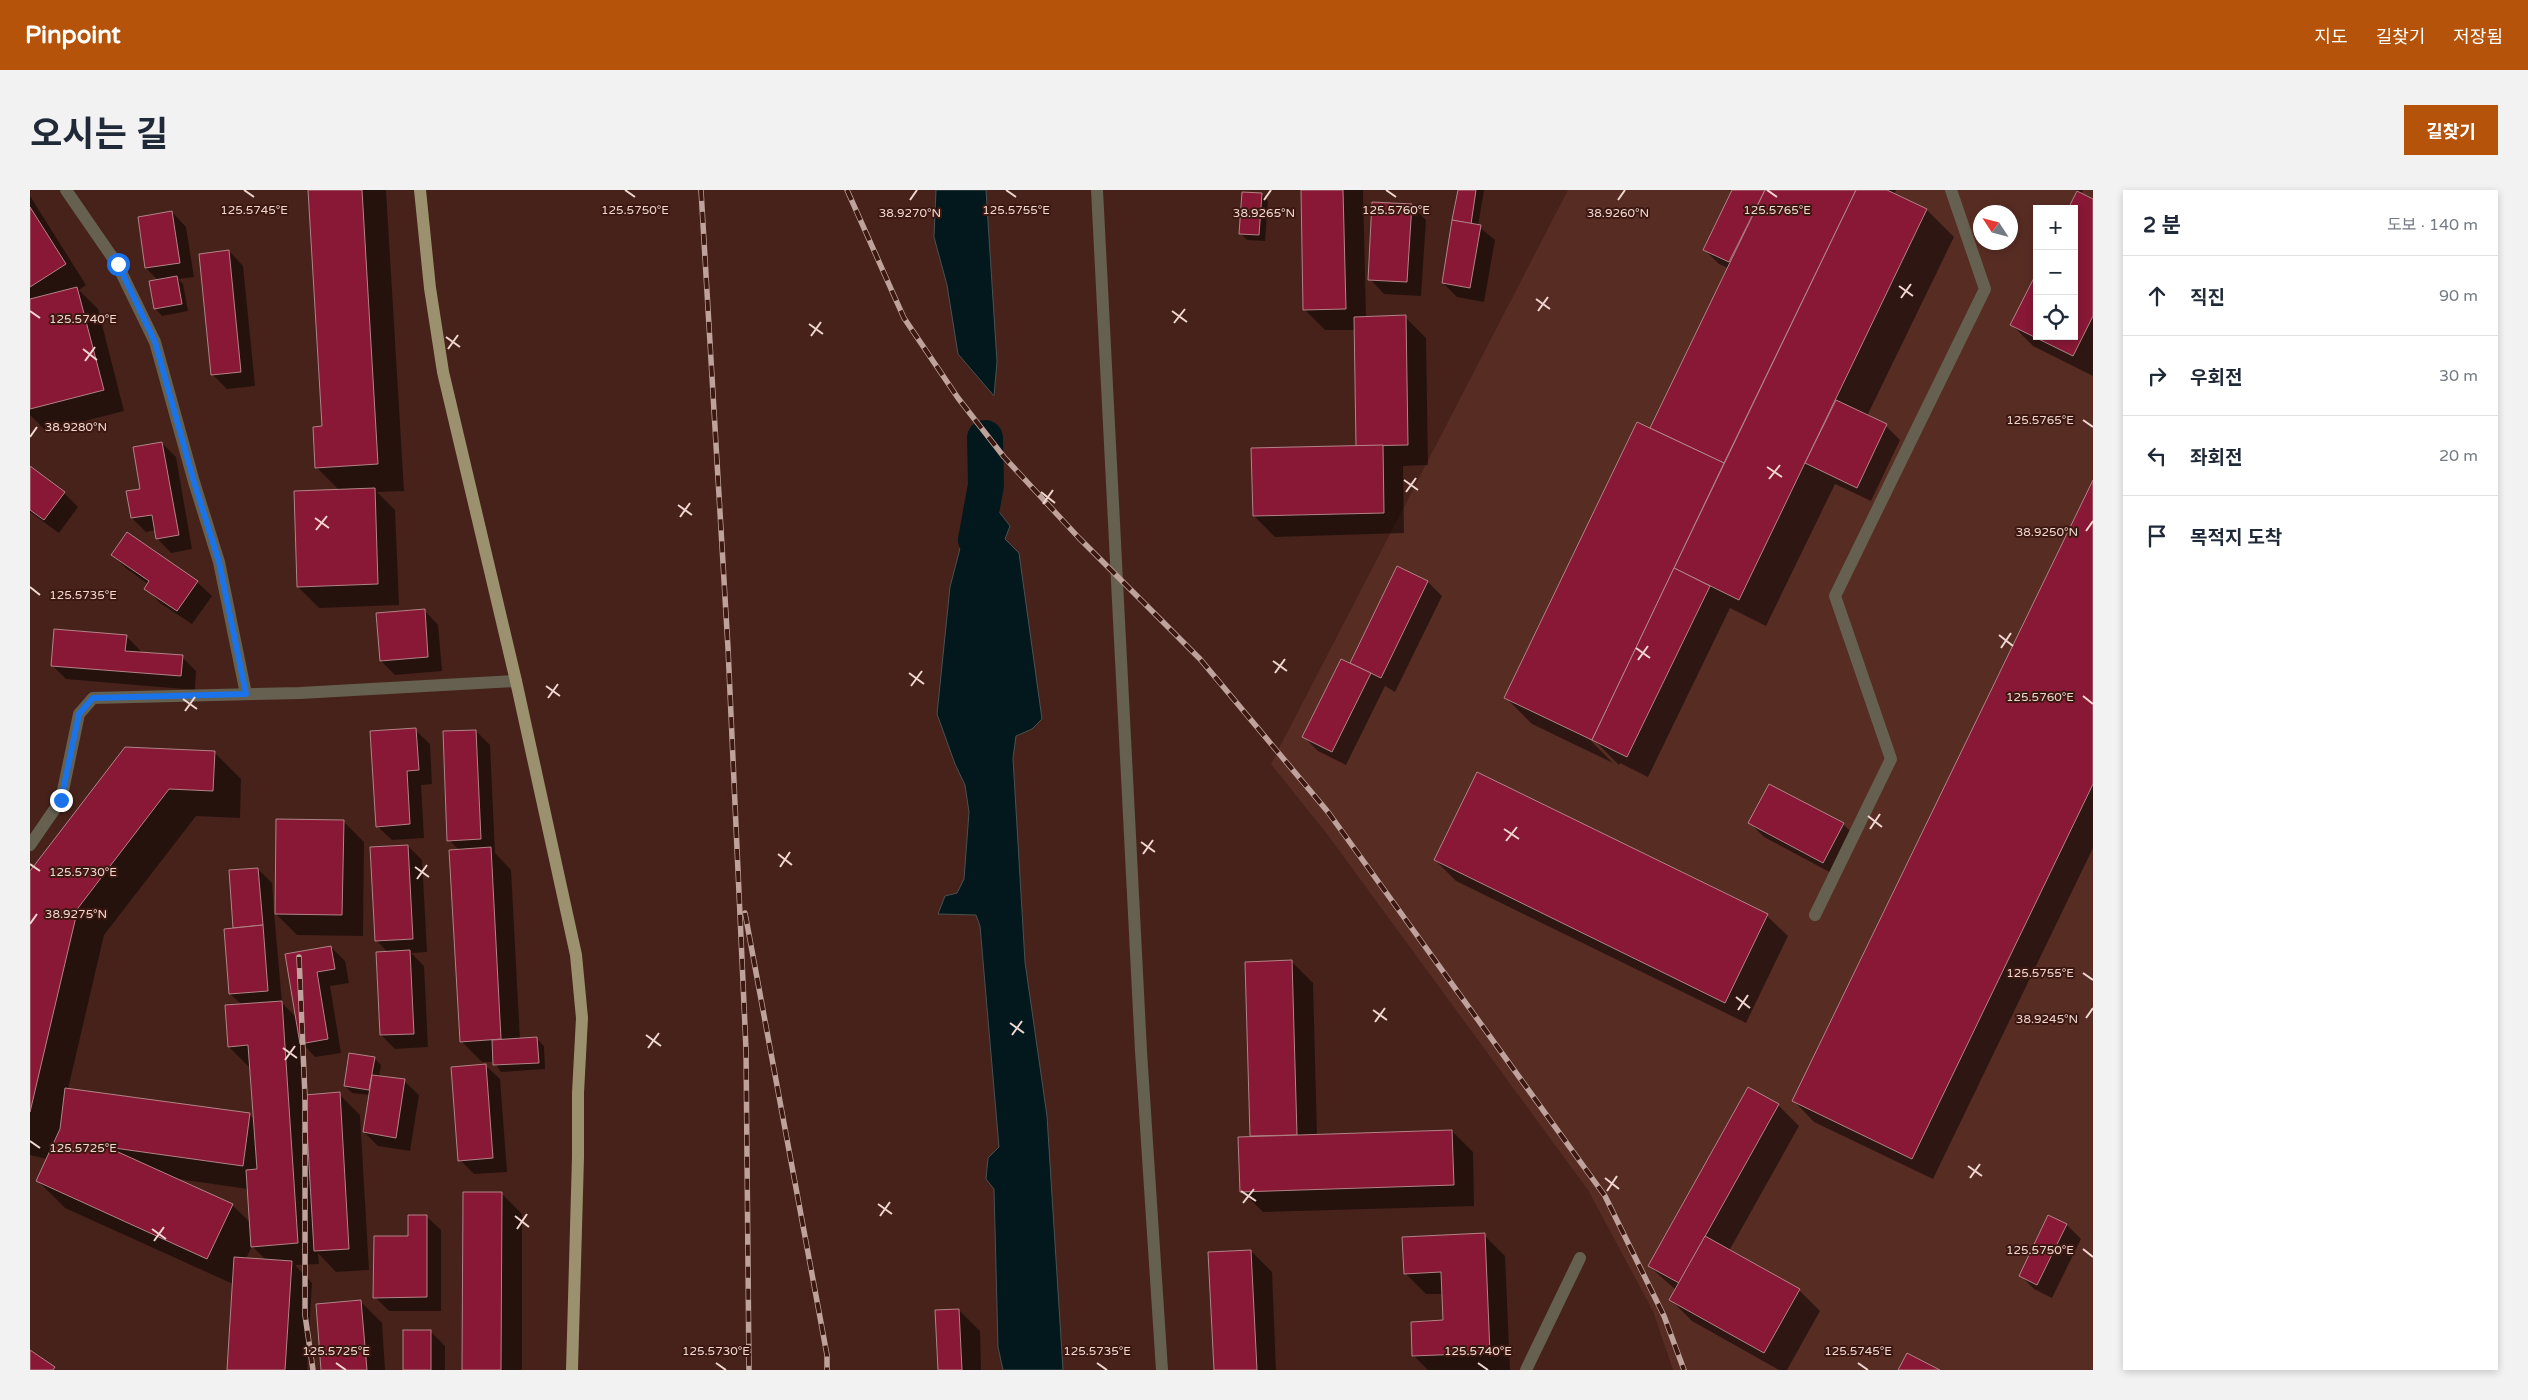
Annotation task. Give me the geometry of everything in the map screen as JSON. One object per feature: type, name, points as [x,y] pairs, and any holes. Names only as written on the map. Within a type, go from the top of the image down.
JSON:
[{"type":"main road","points":[[420,190],[430,288],[443,372],[516,681],[576,955],[582,1018],[578,1093],[572,1370]]},
{"type":"street","points":[[66,190],[118,264],[155,342],[194,482],[219,562],[246,694]]},
{"type":"street","points":[[1097,190],[1141,1051],[1162,1370]]},
{"type":"street","points":[[1815,915],[1891,759],[1835,596],[1985,289],[1951,190]]},
{"type":"street","points":[[30,845],[61,800],[79,714],[93,698],[246,694],[516,681]]},
{"type":"street","points":[[1526,1370],[1580,1258]]},
{"type":"shaded area","points":[[936,190],[986,190],[997,362],[994,396],[958,354],[947,285],[934,237]]},
{"type":"shaded area","points":[[1568,190],[2093,190],[2093,1370],[1673,1370],[1653,1311],[1588,1190],[1327,834],[1271,764]]},
{"type":"shaded area","points":[[977,483],[1010,526],[1005,539],[1019,553],[1042,719],[1032,729],[1016,736],[1013,758],[1025,962],[1047,1116],[1063,1370],[1003,1370],[998,1347],[994,1189],[986,1179],[988,1158],[999,1147],[980,926],[976,915],[938,914],[945,896],[957,893],[964,879],[969,812],[965,785],[955,764],[937,714],[950,587]]},
{"type":"building","points":[[308,190],[362,190],[378,464],[315,468],[313,427],[322,426]]},
{"type":"building","points":[[1301,190],[1343,190],[1346,309],[1303,310]]},
{"type":"building","points":[[1458,190],[1476,190],[1471,224],[1452,220]]},
{"type":"building","points":[[1732,190],[1765,190],[1729,262],[1703,250]]},
{"type":"building","points":[[1765,190],[1856,190],[1724,463],[1650,428]]},
{"type":"building","points":[[1856,190],[1887,190],[1927,209],[1739,600],[1674,568]]},
{"type":"building","points":[[2077,191],[2093,199],[2093,316],[2073,356],[2040,340],[2078,340],[2078,205],[2070,205]]},
{"type":"building","points":[[1242,192],[1262,193],[1259,235],[1239,234]]},
{"type":"building","points":[[1372,202],[1412,204],[1407,282],[1368,280]]},
{"type":"building","points":[[30,207],[66,264],[30,287]]},
{"type":"building","points":[[172,211],[180,263],[145,268],[138,217]]},
{"type":"building","points":[[1452,220],[1481,225],[1470,288],[1442,283]]},
{"type":"building","points":[[229,250],[241,372],[211,375],[199,254]]},
{"type":"building","points":[[177,276],[182,304],[154,309],[149,281]]},
{"type":"building","points":[[2033,280],[2033,336],[2010,325]]},
{"type":"building","points":[[77,287],[104,390],[30,409],[30,299]]},
{"type":"building","points":[[1406,315],[1408,445],[1356,446],[1354,317]]},
{"type":"building","points":[[1836,400],[1887,424],[1857,488],[1805,463]]},
{"type":"building","points":[[1637,422],[1724,463],[1592,740],[1504,698]]},
{"type":"building","points":[[162,442],[179,535],[156,539],[152,515],[131,518],[126,491],[140,489],[133,447]]},
{"type":"building","points":[[1383,445],[1384,513],[1253,516],[1251,448]]},
{"type":"building","points":[[30,466],[65,492],[44,520],[30,510]]},
{"type":"building","points":[[2093,480],[2093,784],[1912,1159],[1792,1101]]},
{"type":"building","points":[[375,488],[378,584],[297,587],[294,491]]},
{"type":"building","points":[[127,532],[198,581],[177,611],[144,589],[149,581],[111,555]]},
{"type":"building","points":[[1397,566],[1428,581],[1381,678],[1350,663]]},
{"type":"building","points":[[1674,568],[1710,586],[1627,757],[1592,740]]},
{"type":"building","points":[[425,609],[428,657],[380,661],[376,613]]},
{"type":"building","points":[[54,629],[127,635],[125,651],[183,655],[181,676],[51,666]]},
{"type":"building","points":[[1341,659],[1371,673],[1332,752],[1302,737]]},
{"type":"building","points":[[416,728],[419,770],[407,771],[410,824],[376,827],[370,731]]},
{"type":"building","points":[[476,730],[481,839],[447,841],[443,731]]},
{"type":"building","points":[[125,747],[215,751],[213,791],[169,789],[78,908],[30,1112],[30,871]]},
{"type":"building","points":[[1477,772],[1768,914],[1725,1003],[1434,860]]},
{"type":"building","points":[[1769,784],[1844,823],[1823,863],[1748,823]]},
{"type":"building","points":[[276,819],[344,820],[342,915],[275,914]]},
{"type":"building","points":[[408,845],[413,939],[375,941],[370,847]]},
{"type":"building","points":[[491,847],[501,1039],[460,1042],[449,850]]},
{"type":"building","points":[[258,868],[263,925],[233,928],[229,870]]},
{"type":"building","points":[[263,925],[268,991],[229,994],[224,929]]},
{"type":"building","points":[[331,946],[335,969],[317,972],[328,1039],[300,1044],[285,954]]},
{"type":"building","points":[[410,950],[414,1034],[380,1035],[376,952]]},
{"type":"building","points":[[1292,960],[1297,1135],[1250,1136],[1245,962]]},
{"type":"building","points":[[282,1001],[298,1243],[251,1247],[246,1170],[257,1169],[248,1045],[228,1047],[225,1005]]},
{"type":"building","points":[[537,1037],[539,1063],[493,1065],[492,1040]]},
{"type":"building","points":[[349,1053],[375,1057],[369,1090],[344,1086]]},
{"type":"building","points":[[486,1064],[493,1158],[458,1161],[451,1067]]},
{"type":"building","points":[[372,1075],[405,1079],[396,1138],[363,1132]]},
{"type":"building","points":[[1748,1087],[1779,1104],[1679,1283],[1648,1266]]},
{"type":"building","points":[[65,1088],[250,1113],[243,1166],[107,1147],[233,1204],[207,1259],[36,1181],[60,1129]]},
{"type":"building","points":[[340,1092],[349,1249],[314,1251],[305,1095]]},
{"type":"building","points":[[1452,1130],[1454,1185],[1240,1192],[1238,1137]]},
{"type":"building","points":[[463,1192],[502,1192],[501,1370],[462,1370]]},
{"type":"building","points":[[408,1215],[427,1215],[427,1297],[373,1298],[374,1236],[408,1236]]},
{"type":"building","points":[[2048,1215],[2067,1224],[2037,1285],[2019,1276]]},
{"type":"building","points":[[1485,1233],[1490,1353],[1412,1356],[1411,1322],[1443,1320],[1441,1272],[1404,1274],[1402,1237]]},
{"type":"building","points":[[1705,1236],[1800,1289],[1764,1353],[1669,1300]]},
{"type":"building","points":[[1251,1250],[1257,1370],[1214,1370],[1208,1252]]},
{"type":"building","points":[[234,1257],[292,1261],[285,1370],[227,1370]]},
{"type":"building","points":[[361,1300],[367,1370],[321,1370],[316,1304]]},
{"type":"building","points":[[959,1309],[962,1370],[938,1370],[935,1310]]},
{"type":"building","points":[[403,1330],[431,1330],[431,1370],[403,1370]]},
{"type":"building","points":[[30,1350],[55,1367],[53,1370],[30,1370]]},
{"type":"building","points":[[1907,1353],[1940,1370],[1898,1370]]},
{"type":"waterway","points":[[976,540],[986,485],[985,438]]},
{"type":"railway","points":[[701,190],[728,648],[746,1049],[749,1370]]},
{"type":"railway","points":[[847,190],[904,318],[958,398],[1004,457],[1079,538],[1200,659],[1328,812],[1605,1196],[1664,1316],[1684,1370]]},
{"type":"railway","points":[[745,913],[827,1355],[827,1370]]},
{"type":"railway","points":[[299,957],[305,1097],[305,1315],[313,1370]]},
{"type":"route","points":[[61,800],[79,714],[93,698],[246,694],[219,562],[194,482],[155,342],[118,264]]}]
